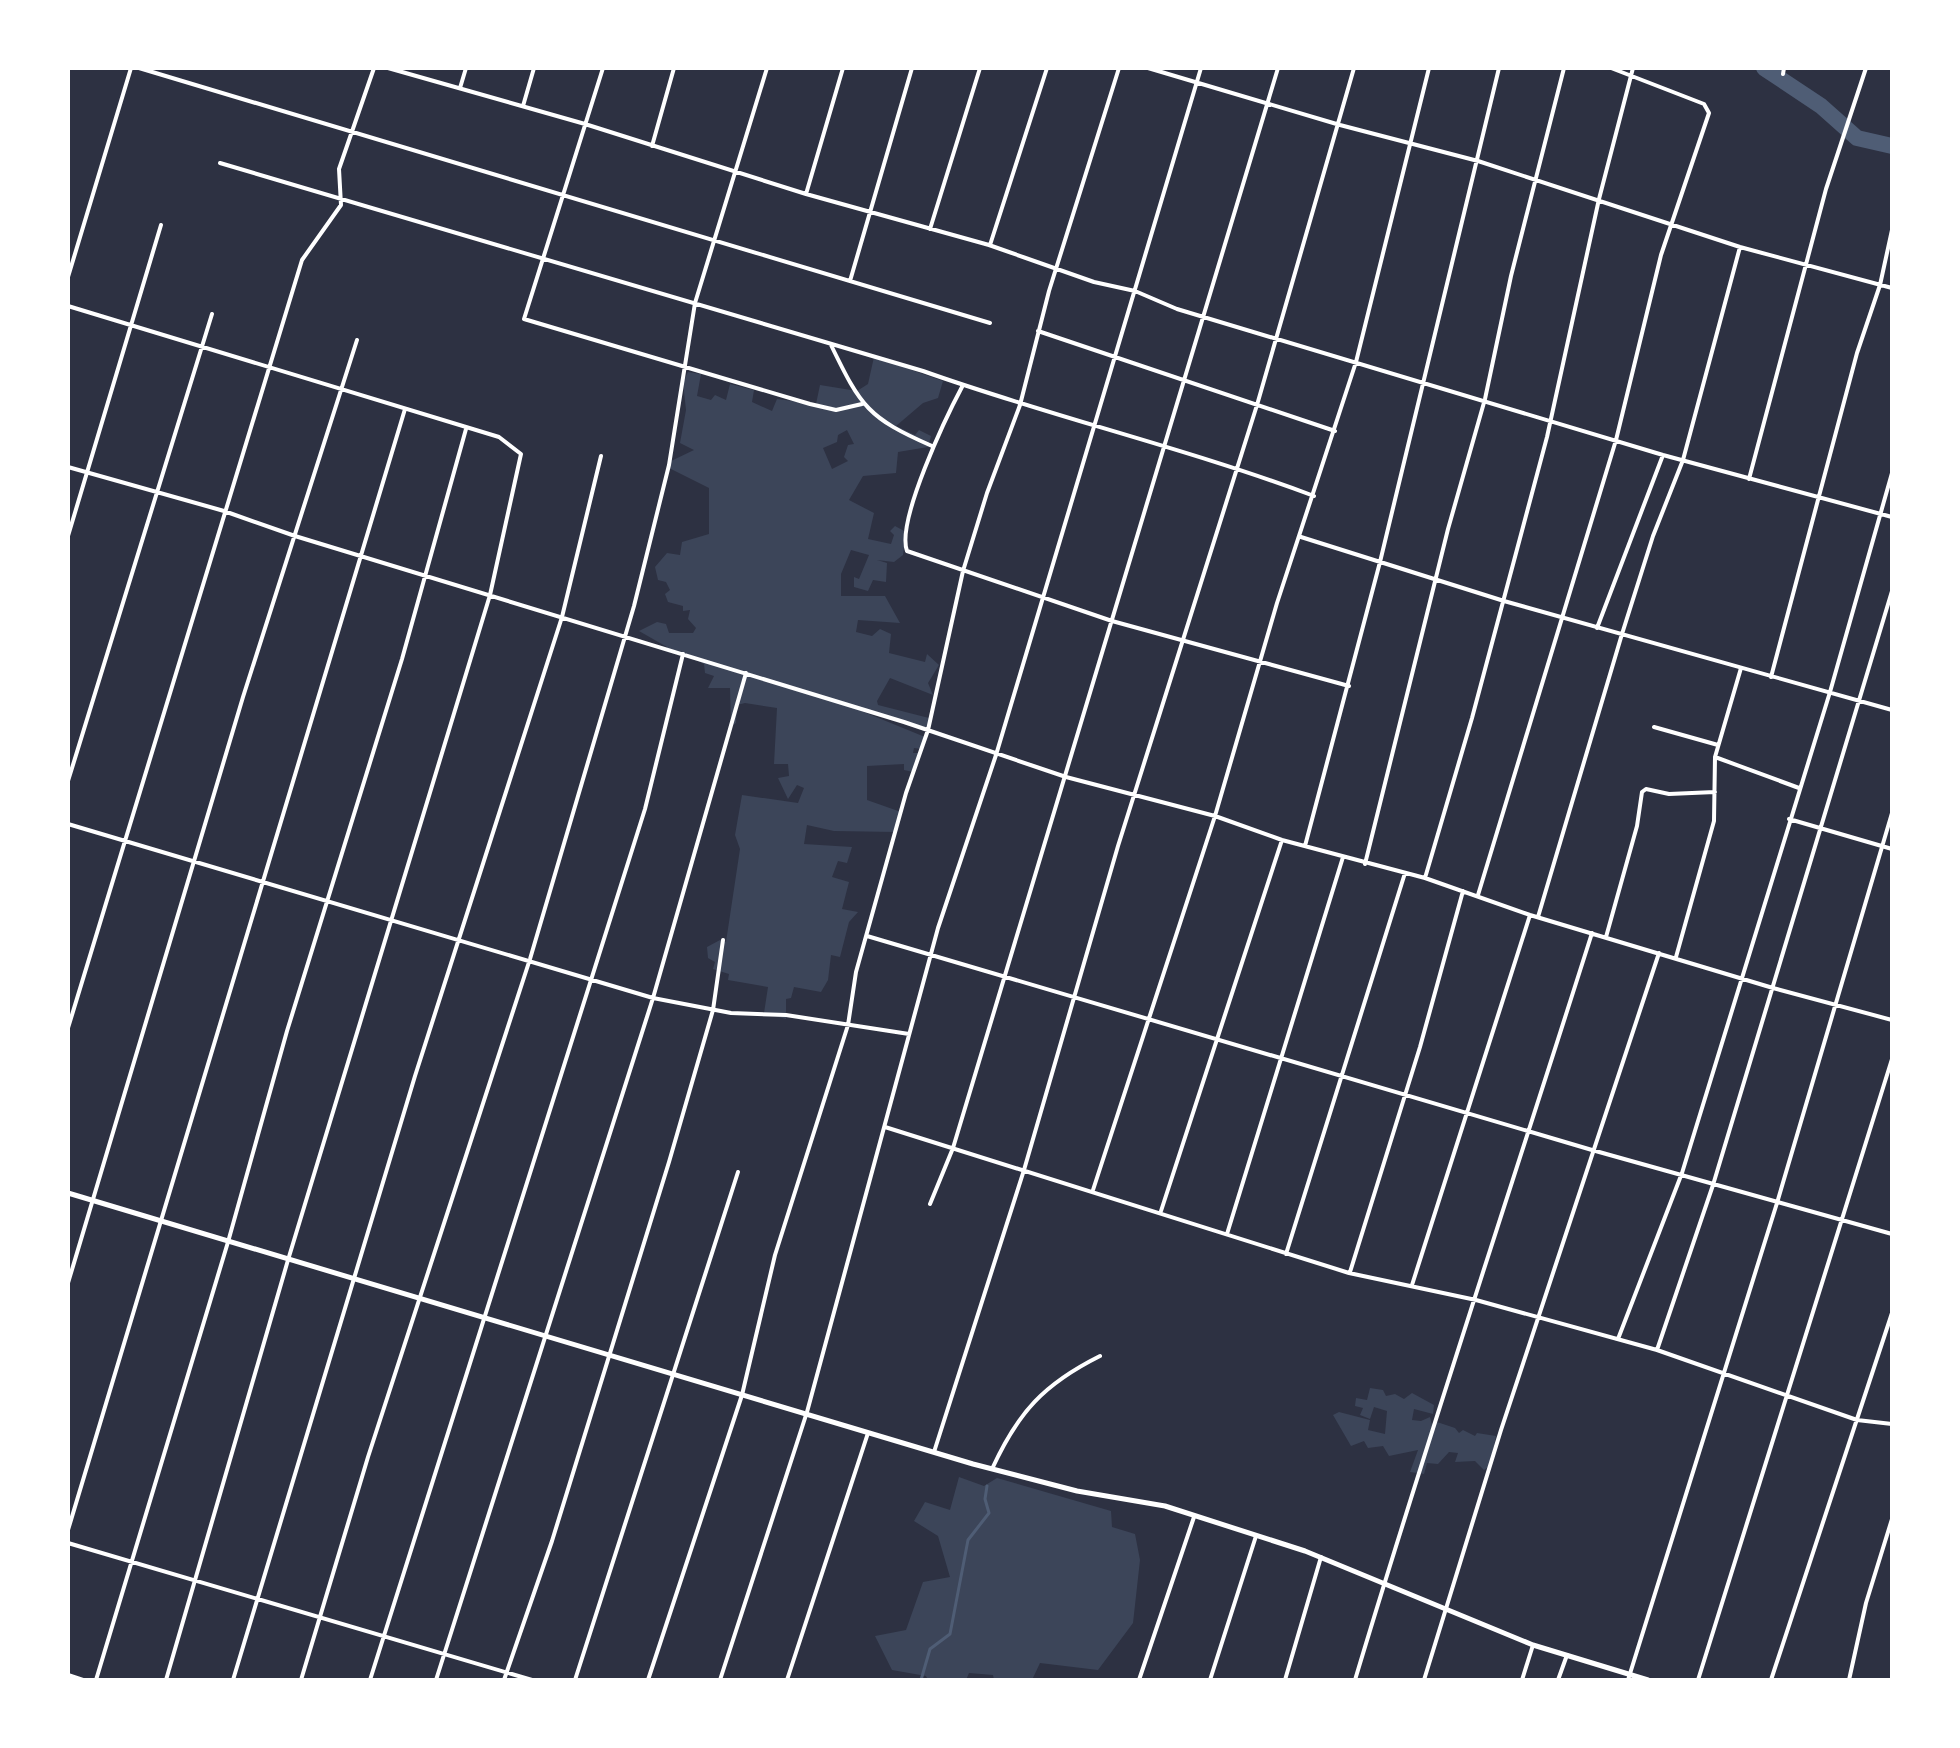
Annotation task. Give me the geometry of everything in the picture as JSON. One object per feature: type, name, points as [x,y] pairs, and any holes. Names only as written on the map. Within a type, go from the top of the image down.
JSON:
[{"type":"street","points":[[68,277],[131,68]]},
{"type":"street","points":[[139,68],[990,323]]},
{"type":"street","points":[[68,1028],[302,260],[341,205],[339,169],[374,68]]},
{"type":"street","points":[[388,68],[585,124],[806,194],[989,245],[1094,282],[1135,291],[1205,317],[1663,455],[1892,517]]},
{"type":"street","points":[[460,88],[466,68]]},
{"type":"street","points":[[523,106],[534,68]]},
{"type":"street","points":[[603,68],[524,319],[836,410],[862,404]]},
{"type":"street","points":[[651,147],[674,68]]},
{"type":"street","points":[[301,1680],[419,1299],[530,959],[669,465],[695,303],[767,68]]},
{"type":"street","points":[[806,194],[843,68]]},
{"type":"street","points":[[850,281],[912,68]]},
{"type":"street","points":[[930,229],[980,68]]},
{"type":"street","points":[[989,245],[1047,68]]},
{"type":"street","points":[[648,1680],[742,1395],[775,1255],[848,1025],[856,972],[906,793],[928,730],[943,649],[963,571],[987,493],[1020,405],[1038,331],[1119,68]]},
{"type":"street","points":[[1148,68],[1340,125],[1478,161],[1740,247],[1892,288]]},
{"type":"street","points":[[720,1680],[807,1412],[931,953],[996,755],[1201,68]]},
{"type":"street","points":[[930,1204],[953,1148],[1003,975],[1186,383],[1278,68]]},
{"type":"street","points":[[934,1452],[1024,1170],[1135,796],[1257,405],[1354,68]]},
{"type":"street","points":[[1093,1190],[1215,816],[1259,662],[1356,362],[1429,68]]},
{"type":"street","points":[[1305,846],[1380,562],[1499,68]]},
{"type":"street","points":[[1365,864],[1438,580],[1448,529],[1485,399],[1535,179],[1564,68]]},
{"type":"street","points":[[1478,895],[1616,440],[1639,332],[1708,108],[1611,68]]},
{"type":"street","points":[[1425,878],[1504,601],[1633,68]]},
{"type":"street","points":[[1749,479],[1808,267],[1834,159],[1866,68]]},
{"type":"street","points":[[220,163],[545,257],[1020,405],[1235,468],[1314,496]]},
{"type":"street","points":[[68,536],[161,225]]},
{"type":"street","points":[[1771,677],[1857,353],[1880,285],[1892,230]]},
{"type":"street","points":[[1538,917],[1622,634],[1683,460],[1740,247]]},
{"type":"street","points":[[68,255],[75,257]]},
{"type":"street","points":[[68,306],[499,437],[521,454],[490,595],[288,1260],[166,1680]]},
{"type":"street","points":[[68,781],[212,314]]},
{"type":"street","points":[[1038,331],[1335,431]]},
{"type":"street","points":[[68,1283],[194,862],[357,340]]},
{"type":"street","points":[[831,345],[862,404],[893,429],[932,446]]},
{"type":"street","points":[[963,385],[932,446],[905,547],[911,554],[1112,621],[1349,686]]},
{"type":"street","points":[[68,1530],[405,409]]},
{"type":"street","points":[[96,1680],[466,429]]},
{"type":"street","points":[[1597,628],[1663,455]]},
{"type":"street","points":[[233,1680],[353,1280],[562,617],[601,456]]},
{"type":"street","points":[[68,467],[224,511],[423,576],[746,673],[1066,777],[1215,816],[1282,840],[1425,878],[1530,915],[1773,988],[1892,1020]]},
{"type":"street","points":[[1618,1339],[1682,1173],[1830,692],[1892,473]]},
{"type":"street","points":[[1301,537],[1504,601],[1892,710]]},
{"type":"street","points":[[1657,1350],[1713,1185],[1892,591]]},
{"type":"street","points":[[370,1680],[645,809],[683,654]]},
{"type":"street","points":[[1676,957],[1714,821],[1715,757],[1741,668]]},
{"type":"street","points":[[436,1680],[653,998],[746,673]]},
{"type":"street","points":[[1654,727],[1718,745]]},
{"type":"street","points":[[1715,757],[1799,788]]},
{"type":"street","points":[[1606,937],[1637,826],[1642,792],[1646,789],[1669,794],[1715,792]]},
{"type":"street","points":[[1628,1680],[1777,1203],[1892,813]]},
{"type":"street","points":[[1789,819],[1892,849]]},
{"type":"street","points":[[68,824],[653,998],[713,1010],[786,1015],[909,1034]]},
{"type":"street","points":[[1161,1211],[1282,840]]},
{"type":"street","points":[[1227,1234],[1343,857]]},
{"type":"street","points":[[1286,1254],[1405,873]]},
{"type":"street","points":[[1349,1273],[1463,891]]},
{"type":"street","points":[[1412,1285],[1530,915]]},
{"type":"street","points":[[1355,1680],[1382,1582],[1476,1300],[1592,933]]},
{"type":"street","points":[[867,936],[1592,1150],[1892,1234]]},
{"type":"street","points":[[504,1680],[610,1356],[713,1010],[723,940]]},
{"type":"street","points":[[1424,1680],[1592,1150],[1659,953]]},
{"type":"street","points":[[1698,1680],[1892,1059]]},
{"type":"street","points":[[885,1127],[1161,1211],[1349,1273],[1476,1300],[1618,1339],[1857,1420],[1892,1424]]},
{"type":"street","points":[[575,1680],[738,1172]]},
{"type":"street","points":[[68,1193],[545,1338],[807,1412],[992,1469],[1077,1491],[1142,1500],[1321,1557],[1533,1645],[1630,1672],[1648,1680]]},
{"type":"street","points":[[1771,1680],[1892,1313]]},
{"type":"street","points":[[992,1469],[1014,1426],[1035,1399],[1067,1373],[1100,1356]]},
{"type":"street","points":[[787,1680],[869,1431]]},
{"type":"street","points":[[1139,1680],[1194,1517]]},
{"type":"street","points":[[1849,1680],[1866,1603],[1892,1519]]},
{"type":"street","points":[[1210,1680],[1256,1536]]},
{"type":"street","points":[[68,1543],[194,1583],[532,1680]]},
{"type":"street","points":[[1285,1680],[1321,1557]]},
{"type":"street","points":[[1522,1680],[1533,1645]]},
{"type":"street","points":[[1558,1680],[1567,1655]]},
{"type":"street","points":[[68,1675],[83,1680]]},
{"type":"shaded area","points":[[874,357],[943,381],[938,398],[923,403],[896,426],[915,435],[919,430],[931,436],[928,447],[898,452],[896,473],[863,476],[849,500],[874,513],[868,539],[891,544],[894,535],[890,531],[895,526],[906,532],[903,555],[894,562],[877,560],[887,563],[886,582],[873,580],[868,591],[854,587],[854,577],[859,579],[869,555],[851,550],[841,574],[841,596],[885,596],[900,623],[858,620],[856,632],[872,636],[880,629],[891,634],[889,653],[925,662],[927,654],[939,665],[928,683],[933,695],[890,678],[877,701],[878,705],[929,718],[928,728],[859,710],[925,737],[921,749],[914,748],[913,753],[920,753],[913,772],[904,770],[904,764],[867,766],[867,800],[901,812],[896,832],[834,831],[807,825],[804,844],[852,847],[847,863],[838,861],[832,877],[849,882],[842,909],[858,912],[849,922],[840,957],[831,955],[828,980],[821,992],[794,987],[791,998],[786,999],[786,1019],[764,1013],[768,987],[728,980],[729,974],[713,969],[715,962],[708,958],[707,947],[720,940],[726,942],[740,849],[735,835],[742,795],[798,803],[804,788],[797,785],[788,799],[778,778],[789,776],[788,764],[774,764],[777,708],[745,703],[737,705],[736,723],[731,726],[730,688],[708,688],[714,676],[705,673],[704,664],[680,651],[668,650],[639,631],[657,622],[666,624],[669,633],[693,633],[696,628],[688,619],[690,610],[683,611],[683,606],[668,602],[665,594],[670,590],[666,582],[658,580],[655,567],[667,553],[680,555],[682,542],[709,534],[709,488],[667,467],[669,462],[694,450],[680,443],[686,410],[683,382],[688,372],[701,374],[697,396],[711,400],[715,395],[726,400],[730,384],[754,390],[752,402],[772,411],[777,399],[816,404],[820,385],[857,391],[868,384]],"holes":[[[847,430],[854,444],[848,445],[844,457],[848,461],[832,469],[823,448],[837,442],[838,435]]]},
{"type":"shaded area","points":[[1370,1388],[1383,1390],[1386,1396],[1395,1394],[1404,1399],[1412,1393],[1434,1405],[1433,1414],[1414,1409],[1412,1420],[1421,1421],[1430,1417],[1432,1425],[1437,1422],[1455,1428],[1459,1433],[1463,1430],[1475,1436],[1477,1433],[1496,1436],[1490,1466],[1484,1470],[1475,1461],[1455,1462],[1458,1453],[1449,1452],[1438,1464],[1427,1463],[1424,1474],[1410,1472],[1418,1450],[1389,1456],[1383,1446],[1368,1448],[1364,1441],[1351,1446],[1333,1415],[1339,1412],[1370,1420],[1368,1430],[1385,1434],[1387,1411],[1374,1407],[1370,1419],[1360,1415],[1363,1408],[1355,1406],[1356,1398],[1367,1400]]},
{"type":"shaded area","points":[[959,1477],[984,1486],[997,1478],[1111,1511],[1112,1527],[1135,1534],[1140,1560],[1133,1623],[1098,1670],[1040,1663],[1032,1680],[994,1680],[993,1675],[969,1673],[966,1680],[928,1680],[926,1676],[892,1670],[875,1636],[906,1630],[923,1582],[950,1577],[938,1536],[914,1521],[925,1502],[950,1510]]},
{"type":"waterway","points":[[1764,68],[1821,106],[1857,138],[1892,146]]},
{"type":"waterway","points":[[921,1680],[930,1649],[950,1634],[968,1540],[989,1513],[985,1499],[987,1486]]}]
